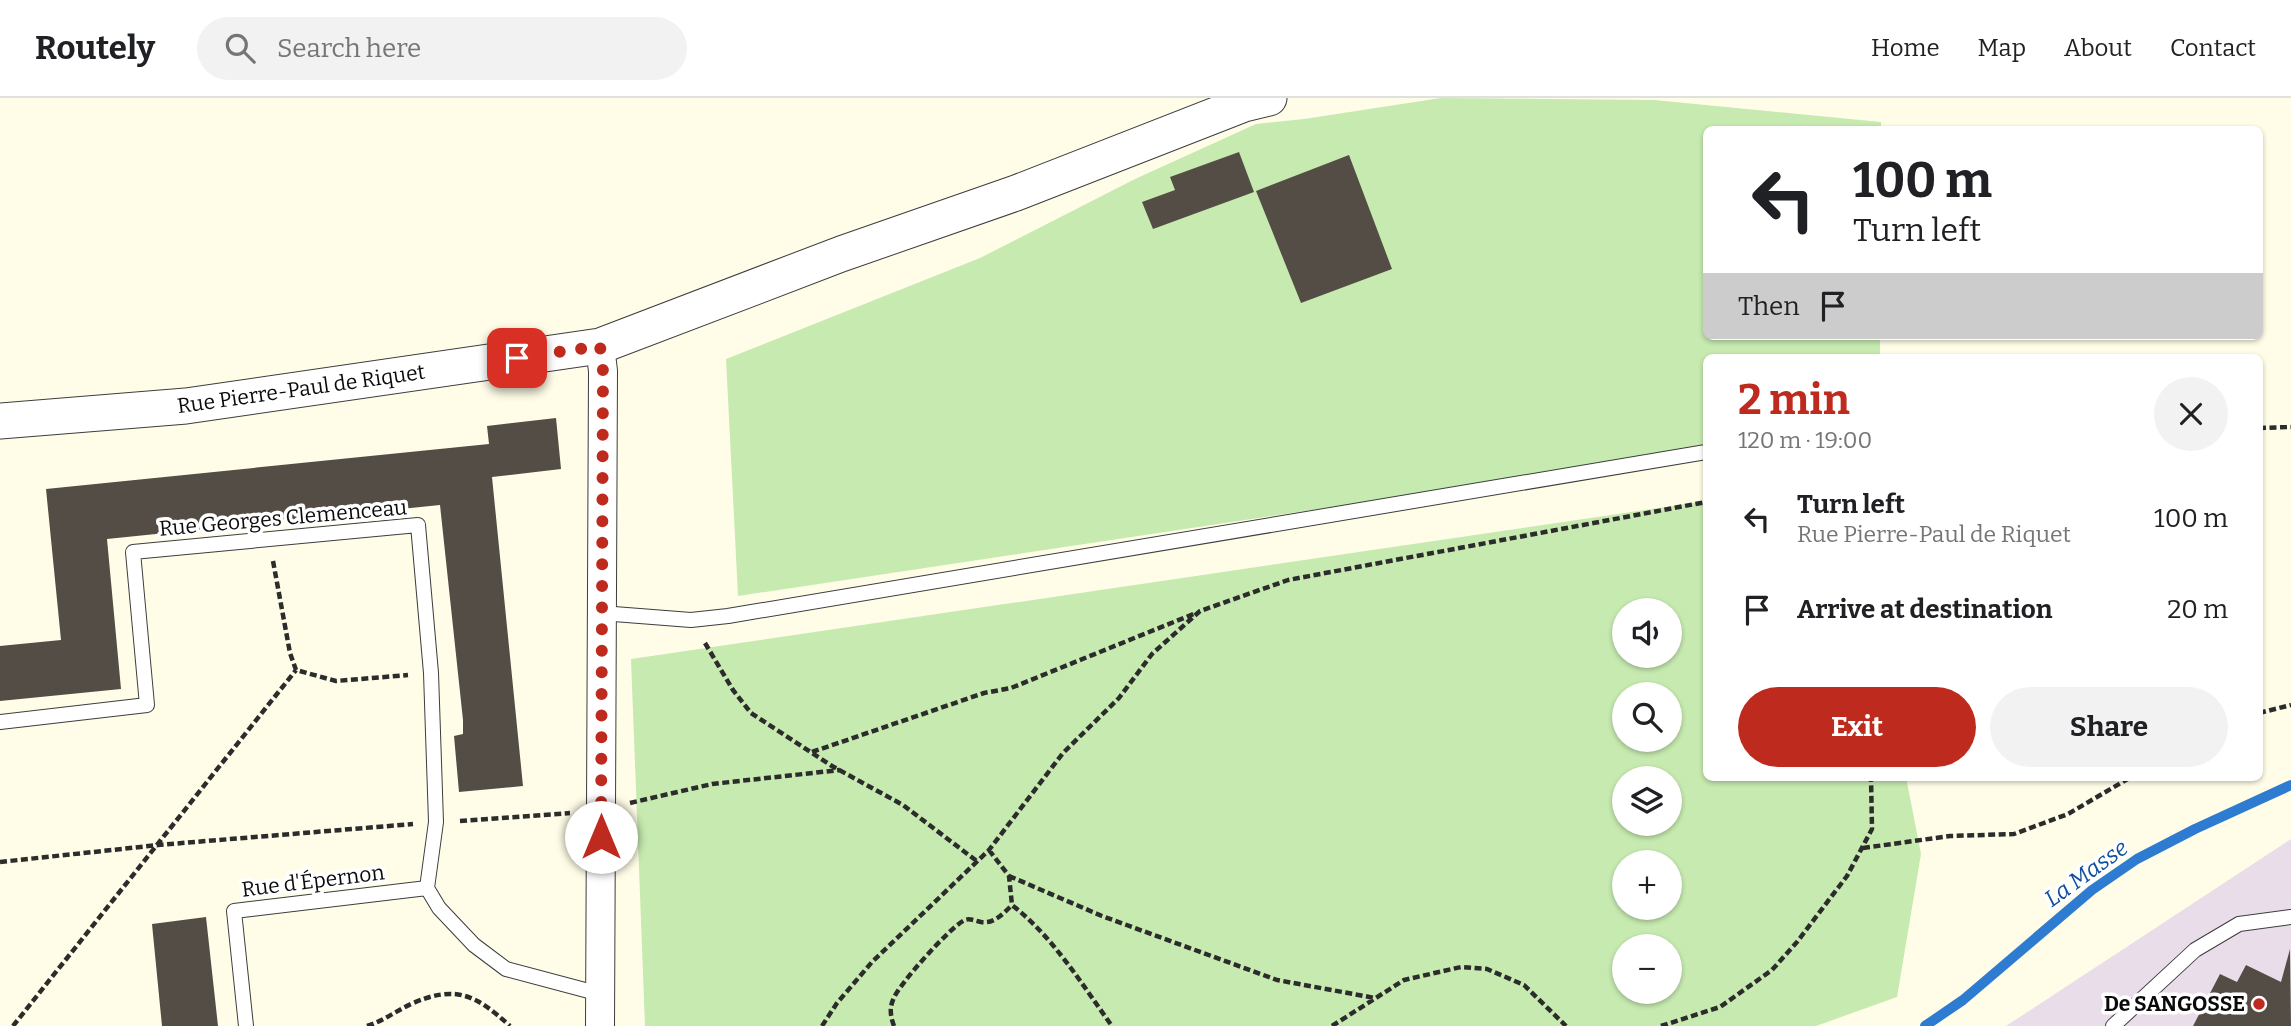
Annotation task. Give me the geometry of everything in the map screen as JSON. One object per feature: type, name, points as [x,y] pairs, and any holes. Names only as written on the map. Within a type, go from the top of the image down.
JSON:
[{"type":"street","name":"Rue Pierre-Paul de Riquet","points":[[0,421],[186,406],[600,346],[841,254],[1016,193],[1244,104],[1269,98]]},
{"type":"street","points":[[600,346],[603,371],[600,1026]]},
{"type":"lane","points":[[601,613],[691,620],[741,614],[1703,453]]},
{"type":"lane","name":"Rue Georges Clemenceau","points":[[0,722],[147,705],[134,552],[418,525],[430,673],[436,822],[427,888]]},
{"type":"lane","points":[[427,888],[439,908],[474,944],[506,969],[600,994]]},
{"type":"lane","name":"Rue d'Épernon","points":[[246,1026],[234,911],[427,888]]},
{"type":"lane","points":[[2113,1026],[2195,950],[2239,924],[2291,917]]},
{"type":"path","points":[[2263,428],[2291,427]]},
{"type":"path","points":[[812,752],[984,693],[1011,688],[1200,611],[1288,580],[1703,503]]},
{"type":"path","points":[[270,539],[290,653],[296,670]]},
{"type":"path","points":[[822,1026],[837,1003],[872,962],[989,850],[1063,753],[1119,698],[1152,654],[1200,611]]},
{"type":"path","points":[[691,620],[733,690],[751,713],[840,770],[904,804],[978,862]]},
{"type":"path","points":[[296,670],[336,681],[430,673]]},
{"type":"path","points":[[12,1026],[296,670]]},
{"type":"path","points":[[2263,712],[2291,705]]},
{"type":"path","points":[[0,862],[158,845],[601,811],[712,784],[840,770]]},
{"type":"path","points":[[1661,1026],[1720,1007],[1772,971],[1847,876],[1863,848],[1872,829],[1871,781]]},
{"type":"path","points":[[1863,848],[1950,836],[2014,834],[2068,814],[2124,781]]},
{"type":"path","points":[[989,850],[1009,876],[1102,916],[1277,980],[1374,998]]},
{"type":"path","points":[[1009,876],[1012,905],[1032,921],[1058,950],[1112,1026]]},
{"type":"path","points":[[894,1026],[890,1016],[893,1000],[903,983],[956,925],[968,919],[985,922],[999,918],[1012,905]]},
{"type":"path","points":[[1332,1026],[1404,980],[1461,967],[1487,969],[1524,985],[1566,1026]]},
{"type":"path","points":[[367,1026],[411,1004],[439,995],[462,994],[486,1004],[510,1026]]},
{"type":"shaded area","name":"De SANGOSSE","points":[[2291,839],[2291,1026],[2006,1026]]},
{"type":"green space","points":[[1441,98],[1654,100],[1881,122],[1881,126],[1703,126],[1703,340],[1880,340],[1880,354],[1703,354],[1703,451],[738,596],[726,359],[980,258],[1135,179],[1256,124]]},
{"type":"green space","points":[[1703,501],[1703,781],[1907,781],[1921,854],[1897,997],[1816,1026],[645,1026],[631,659]]},
{"type":"building","points":[[1239,152],[1254,192],[1153,229],[1142,202],[1175,190],[1170,177]]},
{"type":"building","points":[[1349,155],[1392,269],[1301,303],[1256,191]]},
{"type":"building","points":[[556,418],[561,469],[492,477],[523,786],[459,792],[454,736],[463,734],[463,720],[440,505],[107,539],[121,689],[0,701],[0,646],[61,640],[46,489],[489,444],[487,426]]},
{"type":"building","points":[[206,917],[218,1026],[162,1026],[152,924]]},
{"type":"building","name":"De SANGOSSE","points":[[2290,949],[2291,1026],[2193,1026],[2220,974],[2237,982],[2246,965],[2281,982]]},
{"type":"waterway","name":"La Masse","points":[[1925,1026],[1963,1000],[2092,890],[2137,859],[2291,785]]},
{"type":"place","name":"De SANGOSSE","points":[[2259,1004]]},
{"type":"route","points":[[517,358],[600,346],[603,371],[601,837]]}]
